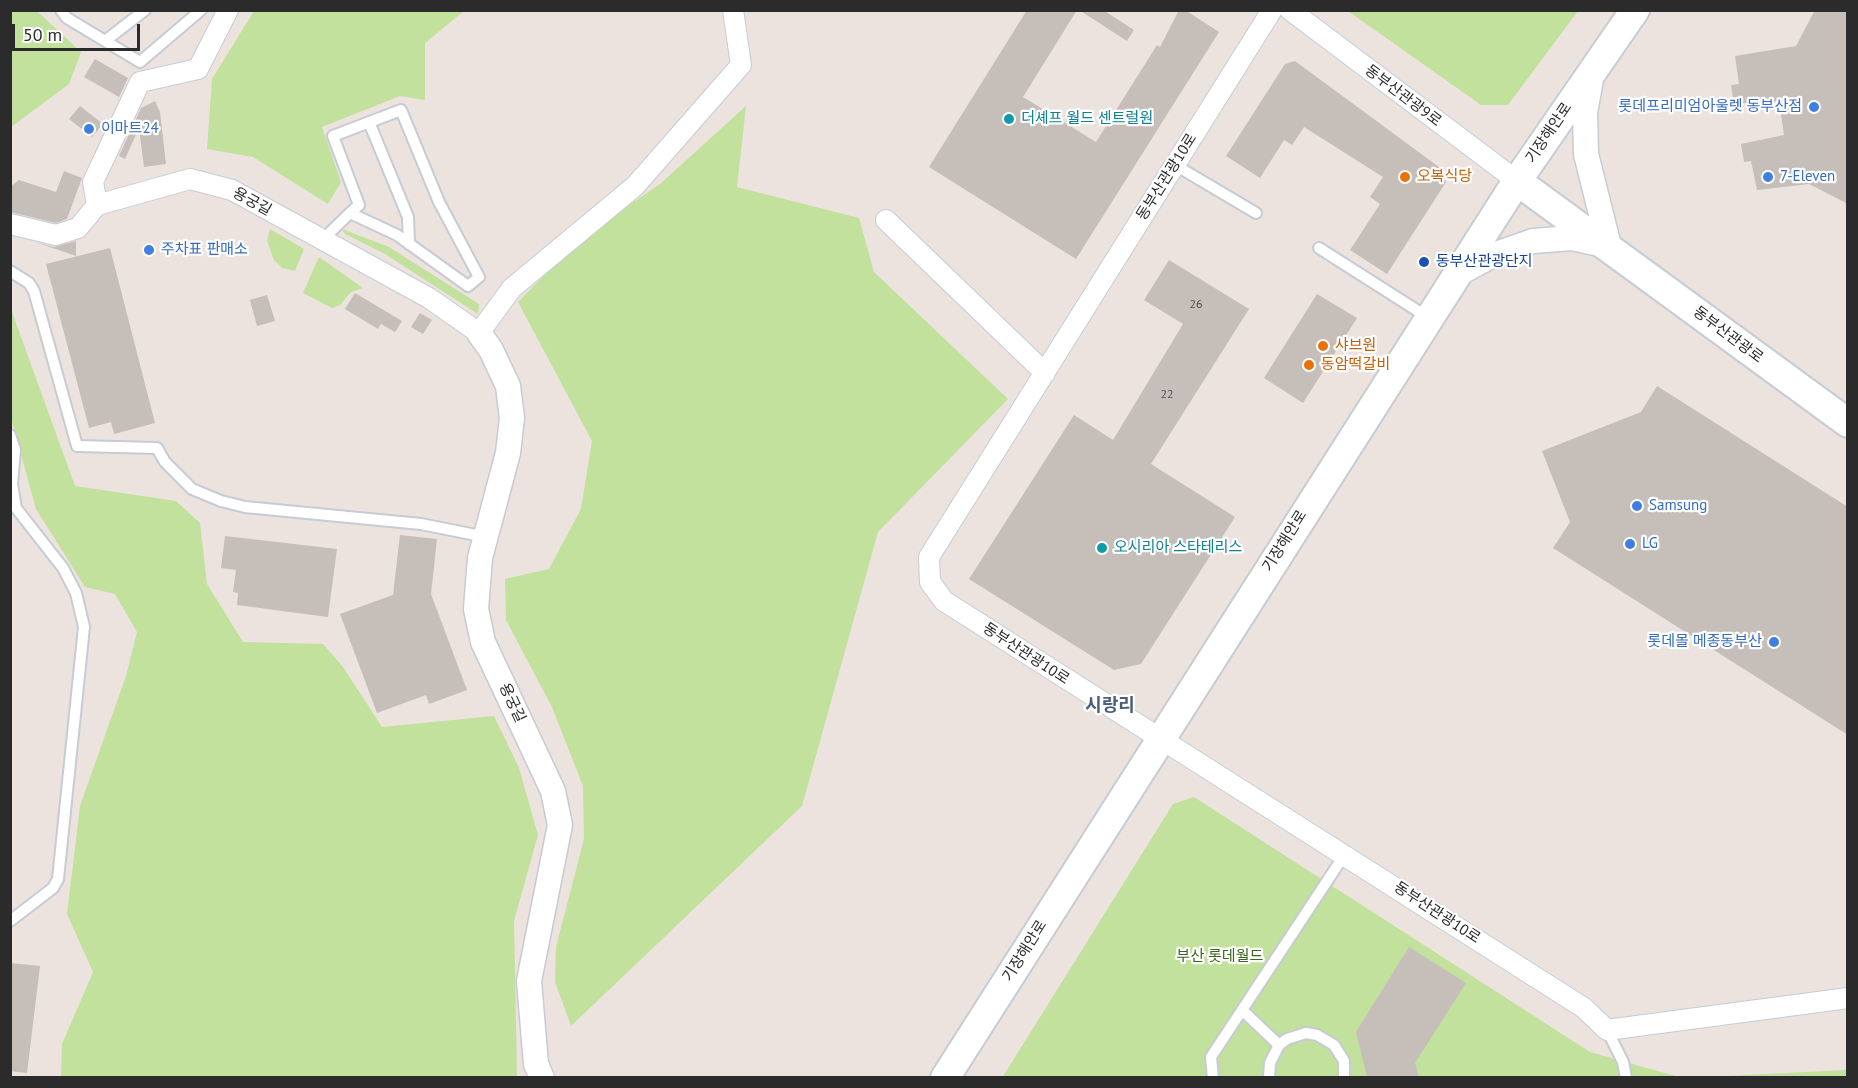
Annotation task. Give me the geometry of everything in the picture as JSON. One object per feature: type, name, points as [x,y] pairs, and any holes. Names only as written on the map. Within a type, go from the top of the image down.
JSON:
[{"type":"main road","name":"기장해안로","points":[[945,1077],[1517,181],[1635,10]]},
{"type":"main road","name":"동부산관광로","points":[[1517,181],[1609,246],[1848,423]]},
{"type":"street","points":[[10,224],[57,236],[78,228],[97,205],[93,182],[140,82],[198,69],[228,10]]},
{"type":"street","points":[[479,333],[512,288],[635,186],[741,64],[733,10]]},
{"type":"street","name":"동부산관광10로","points":[[1272,10],[930,557],[930,582],[944,601],[1159,740],[1345,854],[1584,1008],[1607,1030]]},
{"type":"street","name":"동부산관광9로","points":[[1290,10],[1517,181]]},
{"type":"street","points":[[1593,68],[1585,113],[1586,154],[1609,246]]},
{"type":"street","name":"용궁길","points":[[97,205],[190,179],[232,190],[321,241],[429,298],[479,333],[491,350],[508,386],[512,418],[508,453],[480,558],[476,609],[483,642],[553,791],[560,825],[529,981],[536,1064],[542,1077]]},
{"type":"street","points":[[886,220],[1045,373]]},
{"type":"street","name":"동부산관광로","points":[[1458,274],[1493,255],[1533,241],[1572,238],[1609,246]]},
{"type":"street","points":[[1607,1030],[1848,998]]},
{"type":"lane","points":[[105,41],[145,10]]},
{"type":"lane","points":[[140,62],[201,10]]},
{"type":"lane","points":[[69,12],[67,18],[140,62],[153,80]]},
{"type":"lane","points":[[321,241],[350,213],[359,205],[333,136],[401,110],[439,202],[479,277],[468,286],[410,244],[350,213]]},
{"type":"lane","points":[[369,122],[408,217],[410,244]]},
{"type":"lane","points":[[1175,165],[1256,213]]},
{"type":"lane","points":[[1319,248],[1429,319]]},
{"type":"lane","points":[[10,271],[29,283],[33,291],[77,446],[158,448],[165,462],[192,489],[221,501],[246,507],[421,524],[486,537]]},
{"type":"lane","points":[[10,435],[15,450],[14,502],[70,580],[80,606],[84,640],[58,879],[53,888],[10,921]]},
{"type":"lane","points":[[1213,1077],[1211,1057],[1345,854]]},
{"type":"lane","points":[[1242,1010],[1279,1045]]},
{"type":"lane","points":[[1607,1030],[1623,1062],[1626,1077]]},
{"type":"lane","points":[[1269,1077],[1270,1063],[1279,1045],[1296,1035],[1306,1033],[1326,1038],[1340,1052],[1344,1061],[1344,1077]]},
{"type":"green space","points":[[11,10],[37,11],[81,52],[69,84],[11,127]]},
{"type":"green space","points":[[254,11],[464,11],[425,43],[425,100],[400,96],[322,127],[341,182],[328,204],[253,157],[207,149],[212,79]]},
{"type":"green space","points":[[1348,11],[1578,11],[1508,105],[1481,105]]},
{"type":"green space","points":[[746,106],[737,187],[859,218],[874,272],[1008,399],[878,532],[802,806],[571,1026],[555,982],[556,947],[584,839],[583,786],[552,707],[506,620],[505,579],[549,569],[581,509],[592,441],[518,302],[580,239],[660,184]]},
{"type":"green space","points":[[270,229],[304,249],[295,271],[282,268],[274,260],[267,241]]},
{"type":"green space","points":[[342,229],[389,247],[479,304],[478,314],[385,254],[345,234]]},
{"type":"green space","points":[[319,257],[363,288],[351,292],[340,305],[332,308],[303,293]]},
{"type":"green space","points":[[12,312],[75,486],[176,501],[200,523],[207,584],[243,642],[323,644],[343,667],[382,727],[494,716],[519,768],[538,835],[514,921],[517,1077],[61,1077],[62,1044],[93,972],[67,914],[80,806],[126,676],[137,632],[115,594],[85,587],[36,509],[11,418]]},
{"type":"green space","name":"부산 롯데월드","points":[[1194,797],[1590,1052],[1679,1077],[1002,1078],[1173,804]]},
{"type":"green space","points":[[1847,1070],[1847,1077],[1706,1077]]},
{"type":"building","name":"더셰프 월드 센트럴원","points":[[1027,10],[1077,10],[1023,97],[1096,142],[1157,45],[1160,47],[1179,10],[1185,10],[1219,32],[1076,259],[929,167]]},
{"type":"building","points":[[1079,10],[1103,10],[1134,30],[1127,41]]},
{"type":"building","name":"롯데프리미엄아울렛 동부산점","points":[[1815,10],[1848,10],[1848,204],[1809,184],[1757,190],[1751,161],[1744,162],[1741,144],[1784,135],[1779,101],[1734,104],[1731,85],[1739,84],[1735,56],[1796,46]]},
{"type":"building","points":[[95,59],[128,78],[119,97],[84,77]]},
{"type":"building","points":[[1295,61],[1443,170],[1446,182],[1387,274],[1350,250],[1380,204],[1370,197],[1383,177],[1304,127],[1292,145],[1284,140],[1260,178],[1226,156],[1285,64]]},
{"type":"building","points":[[155,101],[160,112],[166,164],[144,167],[139,128],[125,159],[119,156],[141,108]]},
{"type":"building","points":[[80,106],[103,124],[92,137],[69,119]]},
{"type":"building","points":[[64,171],[82,178],[67,219],[56,223],[10,212],[10,187],[19,180],[56,192]]},
{"type":"building","points":[[76,241],[76,256],[35,242],[54,247]]},
{"type":"building","points":[[110,248],[155,423],[114,434],[111,422],[89,428],[46,264]]},
{"type":"building","name":"오시리아 스타테리스","points":[[1169,260],[1249,309],[1151,464],[1235,517],[1141,664],[1114,670],[969,579],[1074,415],[1113,440],[1183,324],[1144,300]]},
{"type":"building","points":[[355,293],[402,321],[395,332],[381,324],[378,329],[345,309]]},
{"type":"building","points":[[1317,294],[1357,318],[1303,403],[1264,378]]},
{"type":"building","points":[[267,295],[275,321],[257,326],[250,300]]},
{"type":"building","points":[[420,313],[432,320],[423,334],[411,327]]},
{"type":"building","name":"롯데몰 메종동부산","points":[[1657,386],[1848,507],[1848,735],[1553,548],[1570,522],[1542,451],[1641,412]]},
{"type":"building","points":[[400,535],[437,539],[431,594],[467,690],[429,704],[426,695],[377,713],[340,614],[393,595]]},
{"type":"building","points":[[225,536],[337,549],[328,617],[237,605],[238,593],[233,592],[236,570],[221,568]]},
{"type":"building","points":[[1409,947],[1466,983],[1415,1063],[1419,1077],[1367,1077],[1356,1032]]},
{"type":"building","points":[[10,963],[40,966],[27,1073],[10,1071]]},
{"type":"place","name":"롯데프리미엄아울렛 동부산점","points":[[1814,107]]},
{"type":"place","name":"더셰프 월드 센트럴원","points":[[1009,119]]},
{"type":"place","name":"이마트24","points":[[89,129]]},
{"type":"place","name":"오복식당","points":[[1405,177]]},
{"type":"place","name":"7-Eleven","points":[[1768,177]]},
{"type":"place","name":"주차표 판매소","points":[[149,250]]},
{"type":"place","name":"동부산관광단지","points":[[1424,262]]},
{"type":"place","name":"샤브원","points":[[1323,346]]},
{"type":"place","name":"동암떡갈비","points":[[1309,365]]},
{"type":"place","name":"Samsung","points":[[1637,506]]},
{"type":"place","name":"LG","points":[[1630,544]]},
{"type":"place","name":"오시리아 스타테리스","points":[[1102,548]]},
{"type":"place","name":"롯데몰 메종동부산","points":[[1774,642]]},
{"type":"district","name":"시랑리","points":[[1110,706]]}]
